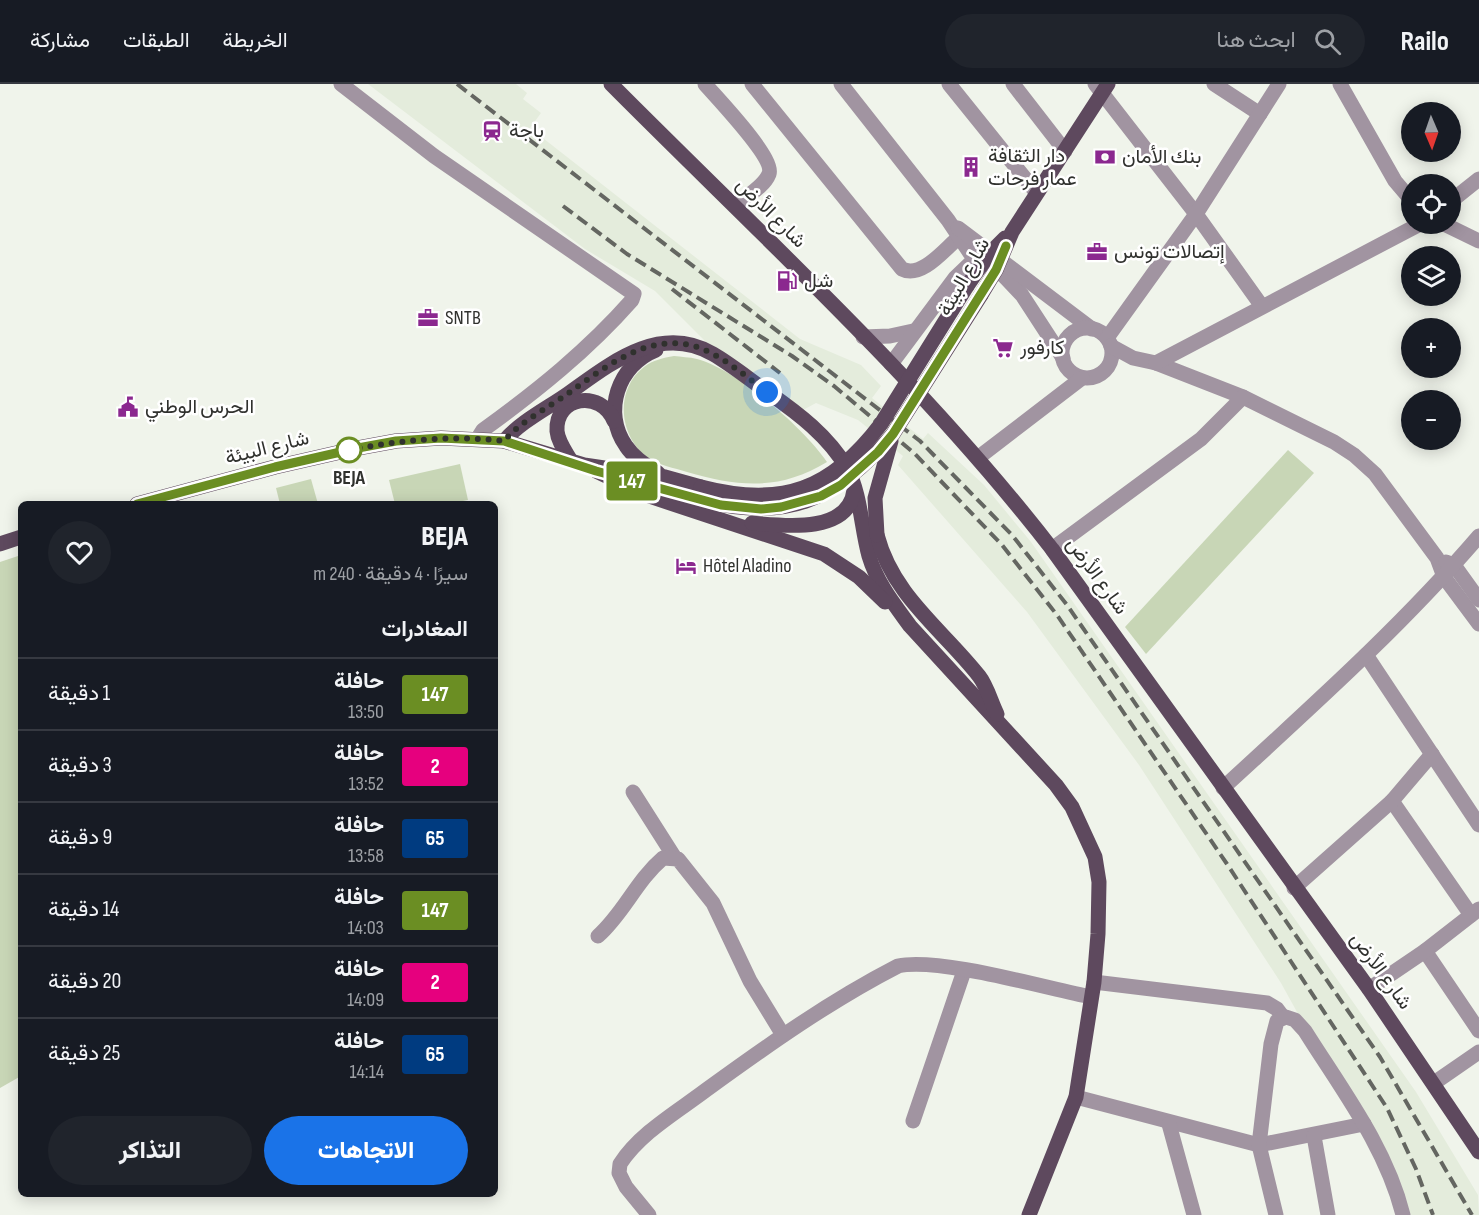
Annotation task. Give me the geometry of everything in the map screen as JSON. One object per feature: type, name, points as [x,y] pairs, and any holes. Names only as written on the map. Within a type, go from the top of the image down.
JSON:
[{"type":"main road","name":"شارع الأرض","points":[[611,84],[891,364],[979,457],[1052,549],[1294,888],[1369,988],[1478,1150]]},
{"type":"main road","name":"شارع البيئة","points":[[148,501],[275,467],[368,446],[429,438],[478,438],[504,441],[584,466],[699,493],[758,496],[794,491],[834,474],[858,453],[881,424],[967,286],[1011,232],[1065,151],[1102,87]]},
{"type":"main road","name":"شارع البيئة","points":[[584,466],[665,477],[738,508],[771,508],[800,504],[841,485],[878,452],[898,427],[981,295],[988,259]]},
{"type":"main road","points":[[504,441],[520,426],[570,399],[628,352],[651,345],[674,345],[694,346],[713,354],[803,417],[834,449],[848,470],[854,487],[877,578],[910,626]]},
{"type":"main road","points":[[617,430],[615,399],[628,370],[653,351],[674,345]]},
{"type":"main road","points":[[570,399],[603,404],[610,411],[617,430],[634,456],[665,477]]},
{"type":"main road","points":[[570,399],[562,413],[557,431],[584,466],[646,495],[824,554],[859,577],[910,626],[1004,727],[1067,800],[1095,857],[1099,882],[1093,990],[1076,1097],[1029,1215]]},
{"type":"main road","points":[[898,427],[883,462],[875,498],[877,535],[882,555],[900,589],[980,678],[1004,727]]},
{"type":"main road","points":[[705,514],[777,525],[825,521],[845,512],[850,505],[854,487]]},
{"type":"main road","points":[[0,544],[18,538]]},
{"type":"street","points":[[341,84],[434,156],[633,292],[634,298],[614,321],[560,370],[483,430],[478,438]]},
{"type":"street","points":[[705,84],[756,144],[770,167],[770,173],[762,184],[735,206]]},
{"type":"street","points":[[752,84],[903,269],[908,272],[920,270],[958,238]]},
{"type":"street","points":[[841,84],[948,220],[1022,295],[1073,374],[1082,378],[1095,377],[1133,358]]},
{"type":"street","points":[[949,84],[1036,192]]},
{"type":"street","points":[[1013,84],[1065,151]]},
{"type":"street","points":[[1214,84],[1260,114]]},
{"type":"street","points":[[1105,371],[1112,359],[1109,342],[1196,214],[1279,84]]},
{"type":"street","points":[[1340,84],[1401,188]]},
{"type":"street","points":[[1102,87],[1261,305]]},
{"type":"street","points":[[1461,193],[1479,179]]},
{"type":"street","points":[[948,220],[958,238],[1133,358],[1156,363],[1244,397],[1334,442],[1365,464],[1437,558],[1479,600]]},
{"type":"street","points":[[1461,232],[1479,241]]},
{"type":"street","points":[[1156,363],[1261,305],[1401,234]]},
{"type":"street","points":[[891,364],[955,278],[988,259]]},
{"type":"street","points":[[1063,358],[1067,340],[1074,333],[1092,329]]},
{"type":"street","points":[[864,337],[890,336],[914,331]]},
{"type":"street","points":[[560,370],[570,399]]},
{"type":"street","points":[[979,457],[1082,378]]},
{"type":"street","points":[[1052,549],[1201,439],[1244,397]]},
{"type":"street","points":[[1224,788],[1365,655],[1449,571],[1479,536]]},
{"type":"street","points":[[1449,571],[1479,624]]},
{"type":"street","points":[[1365,655],[1479,825]]},
{"type":"street","points":[[1294,888],[1392,801],[1432,754]]},
{"type":"street","points":[[633,792],[675,858],[692,875],[713,903],[750,981],[783,1035]]},
{"type":"street","points":[[1369,988],[1425,951],[1475,912],[1392,801]]},
{"type":"street","points":[[598,936],[618,916],[634,889],[650,870],[663,858],[675,858]]},
{"type":"street","points":[[1425,951],[1479,1031]]},
{"type":"street","points":[[649,1215],[621,1178],[619,1168],[623,1160],[670,1117],[783,1035],[898,966],[914,964],[1093,990],[1267,1003],[1277,1009],[1282,1017],[1295,1020],[1305,1031],[1364,1124],[1383,1159],[1404,1215]]},
{"type":"street","points":[[913,1120],[964,970]]},
{"type":"street","points":[[1276,1215],[1259,1145],[1271,1044],[1277,1021],[1282,1017]]},
{"type":"street","points":[[1434,1083],[1479,1052]]},
{"type":"street","points":[[1076,1097],[1169,1124],[1259,1145],[1314,1136],[1364,1124]]},
{"type":"street","points":[[1169,1124],[1194,1215]]},
{"type":"street","points":[[1314,1136],[1328,1215]]},
{"type":"shaded area","points":[[368,84],[516,84],[527,93],[523,99],[541,113],[530,128],[800,339],[861,365],[881,386],[872,398],[923,439],[928,433],[984,485],[1031,542],[1416,1092],[1478,1195],[1479,1215],[1409,1215],[1281,983],[1139,765],[1027,612],[898,465],[903,456],[858,420],[816,403],[803,410],[711,347],[655,291],[585,249]]},
{"type":"green space","points":[[674,356],[697,359],[713,365],[749,387],[803,433],[827,462],[792,478],[758,484],[706,477],[657,463],[648,458],[638,449],[626,426],[624,400],[634,377],[644,367],[655,361]]},
{"type":"green space","points":[[1288,450],[1314,473],[1146,654],[1125,627]]},
{"type":"green space","points":[[460,464],[468,500],[394,501],[389,480]]},
{"type":"green space","points":[[311,479],[317,501],[279,501],[276,488]]},
{"type":"green space","points":[[18,556],[18,1078],[0,1088],[0,562]]},
{"type":"railway","points":[[457,84],[920,441],[1012,535],[1067,605],[1380,1057],[1472,1215]]},
{"type":"railway","points":[[563,206],[627,254],[792,356],[834,386],[914,453],[1002,545],[1057,615],[1227,864],[1387,1108],[1416,1169],[1433,1215]]},
{"type":"railway","points":[[672,289],[780,373]]},
{"type":"bus line","name":"147","points":[[148,501],[275,467],[358,448],[396,441],[478,438],[504,441],[584,465],[596,471],[721,505],[761,509],[800,504],[841,485],[878,452],[893,434],[996,270],[1006,246]]},
{"type":"place","name":"باجة","points":[[492,131]]},
{"type":"place","name":"بنك الأمان","points":[[1105,157]]},
{"type":"place","name":"دار الثقافة عمار فرحات","points":[[971,167]]},
{"type":"place","name":"إتصالات تونس","points":[[1097,252]]},
{"type":"place","name":"شل","points":[[787,281]]},
{"type":"place","name":"SNTB","points":[[428,318]]},
{"type":"place","name":"كارفور","points":[[1003,348]]},
{"type":"place","name":"الحرس الوطني","points":[[128,407]]},
{"type":"place","name":"BEJA","points":[[349,450]]},
{"type":"place","name":"Hôtel Aladino","points":[[686,566]]},
{"type":"route","points":[[349,450],[396,441],[441,438],[504,441],[520,426],[628,352],[651,345],[684,345],[704,350],[767,392]]}]
